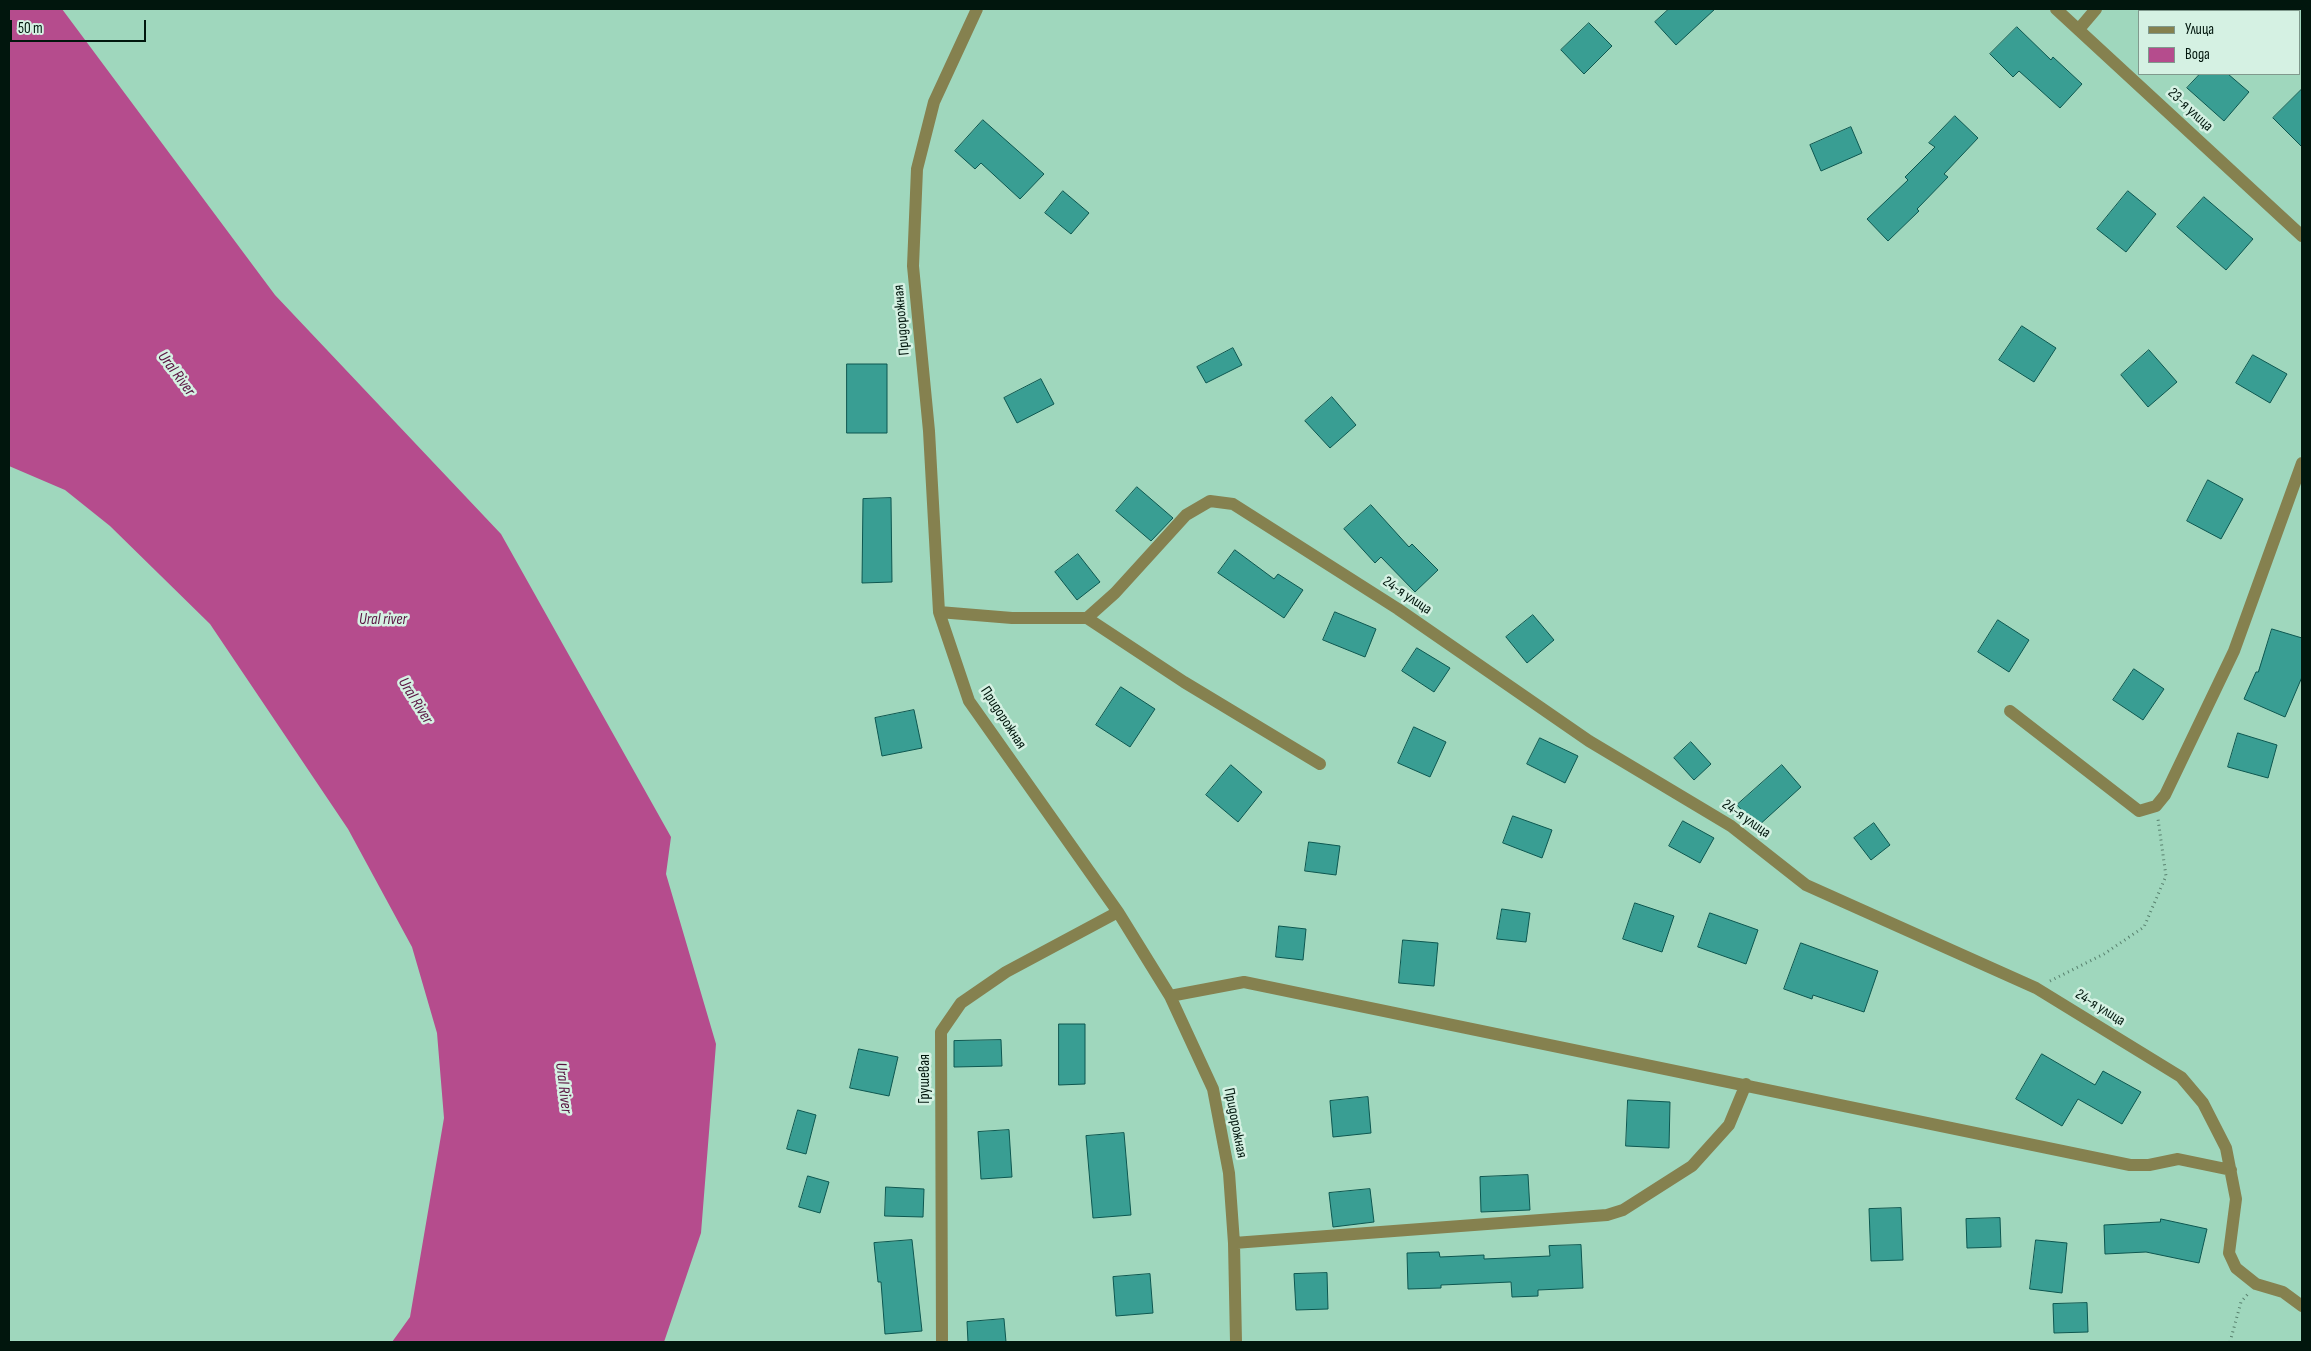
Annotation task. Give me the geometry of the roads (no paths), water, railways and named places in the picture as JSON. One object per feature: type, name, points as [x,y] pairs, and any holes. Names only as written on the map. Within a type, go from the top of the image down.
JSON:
[{"type":"street","name":"Придорожная","points":[[977,9],[934,102],[917,169],[913,266],[929,431],[939,612],[969,701],[1118,912],[1170,996],[1213,1089],[1229,1173],[1234,1243],[1236,1342]]},
{"type":"street","name":"23-я улица","points":[[2056,9],[2302,236]]},
{"type":"street","points":[[2079,29],[2096,9]]},
{"type":"street","points":[[2010,711],[2139,811],[2156,806],[2165,795],[2234,651],[2302,463]]},
{"type":"street","name":"24-я улица","points":[[1087,618],[1115,593],[1186,515],[1210,501],[1233,504],[1398,609],[1589,741],[1732,826],[1806,886],[2036,988],[2181,1077],[2203,1103],[2226,1148],[2232,1170],[2236,1200],[2229,1253],[2236,1268],[2256,1284],[2283,1292],[2302,1306]]},
{"type":"street","points":[[939,612],[1012,618],[1087,618],[1184,682],[1320,764]]},
{"type":"street","name":"Грушевая","points":[[942,1342],[941,1032],[961,1003],[1006,972],[1118,912]]},
{"type":"street","points":[[1170,996],[1244,982],[1746,1084],[2130,1165],[2149,1165],[2178,1159],[2232,1170]]},
{"type":"street","points":[[1234,1243],[1607,1215],[1623,1210],[1692,1166],[1729,1125],[1746,1084]]},
{"type":"water","name":"Ural river","points":[[9,9],[62,9],[275,295],[501,534],[671,837],[666,874],[716,1044],[701,1233],[664,1342],[392,1342],[410,1317],[444,1118],[437,1033],[412,947],[348,829],[210,624],[110,526],[65,490],[9,466]]},
{"type":"water label","name":"Ural River","points":[[176,374]]},
{"type":"water label","name":"Ural River","points":[[415,701]]},
{"type":"water label","name":"Ural River","points":[[563,1088]]}]
